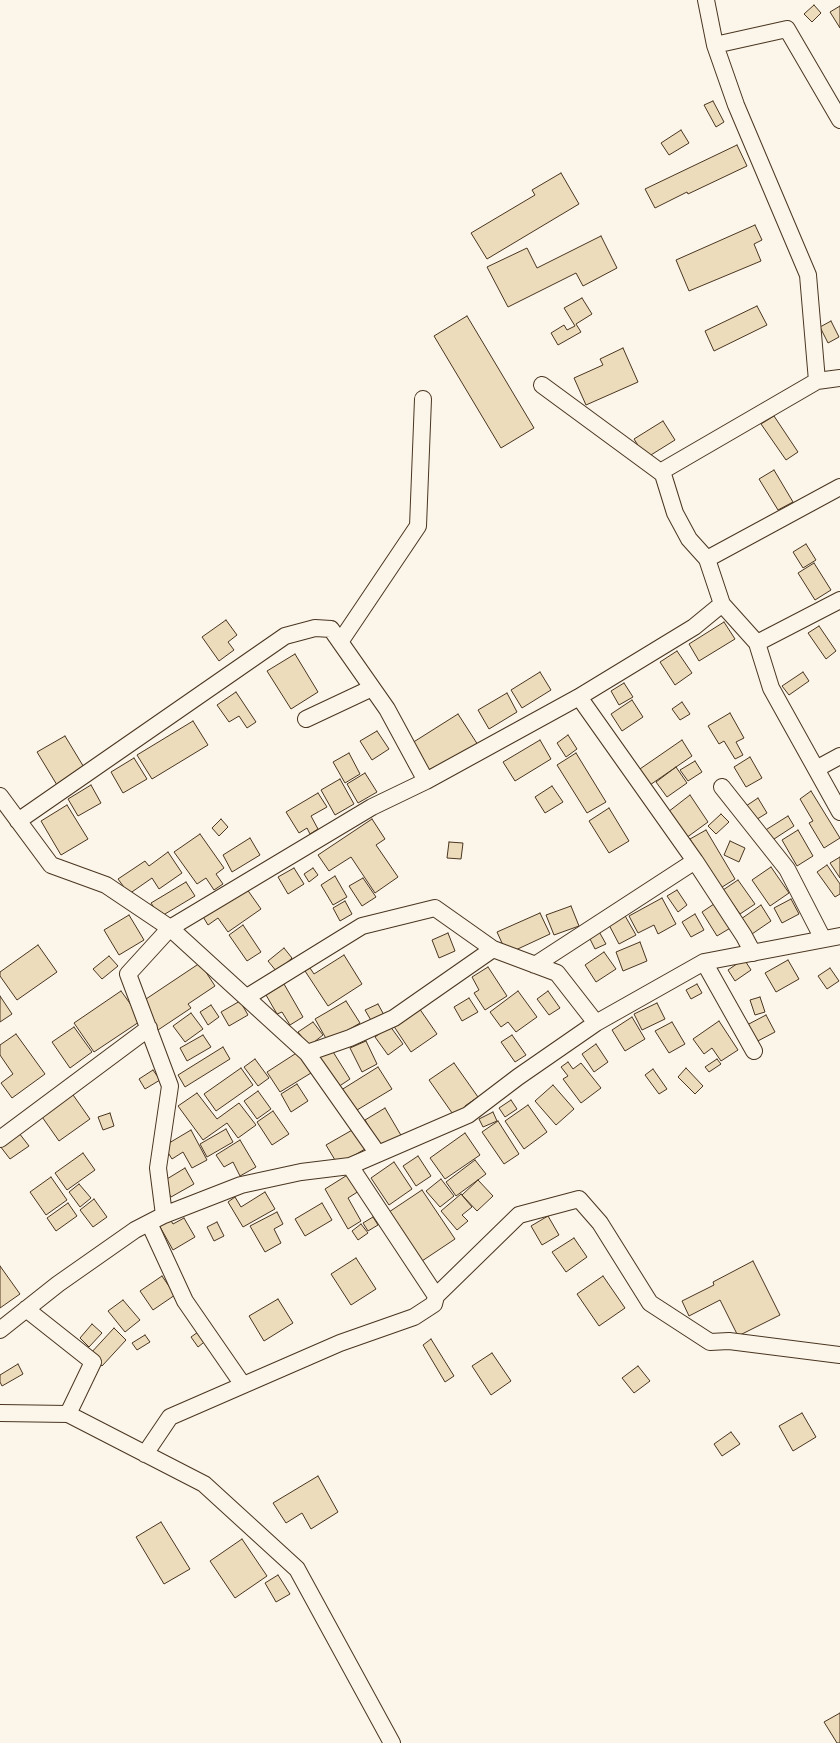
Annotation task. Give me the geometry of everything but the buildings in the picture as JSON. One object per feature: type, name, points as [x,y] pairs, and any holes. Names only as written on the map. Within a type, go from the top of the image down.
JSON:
[{"type":"street","points":[[706,0],[715,45],[736,105],[808,275],[817,381]]},
{"type":"street","points":[[715,45],[787,29],[840,120]]},
{"type":"street","points":[[663,474],[662,472],[817,381],[840,378]]},
{"type":"street","points":[[542,385],[663,474],[675,513],[689,539],[707,559],[722,604],[757,643],[771,688],[840,812]]},
{"type":"street","points":[[340,642],[418,526],[423,400]]},
{"type":"street","points":[[707,559],[839,483]]},
{"type":"street","points":[[757,643],[840,600]]},
{"type":"street","points":[[243,1385],[185,1301],[156,1219],[158,1168],[170,1086],[128,974],[170,928],[372,807],[426,781],[579,696],[694,627],[722,604]]},
{"type":"street","points":[[18,821],[285,636],[315,628],[331,629],[387,709],[426,781]]},
{"type":"street","points":[[306,719],[372,688]]},
{"type":"street","points":[[579,696],[695,861],[753,953]]},
{"type":"street","points":[[816,769],[840,756]]},
{"type":"street","points":[[722,787],[787,869],[823,939]]},
{"type":"street","points":[[0,796],[51,865],[106,885],[170,928],[307,1053],[378,1154]]},
{"type":"street","points":[[535,965],[695,861]]},
{"type":"street","points":[[246,997],[362,926],[435,908],[493,949],[557,973],[596,1023]]},
{"type":"street","points":[[0,1330],[58,1284],[135,1230],[156,1219],[241,1185],[301,1172],[350,1166],[468,1115],[518,1077],[596,1023],[704,962],[840,936]]},
{"type":"street","points":[[307,1053],[350,1038],[394,1018],[493,949]]},
{"type":"street","points":[[704,962],[754,1051]]},
{"type":"street","points":[[0,1139],[149,1028]]},
{"type":"street","points":[[350,1166],[436,1296]]},
{"type":"street","points":[[145,1454],[170,1417],[340,1343],[414,1317],[434,1304],[436,1296],[519,1215],[579,1199],[600,1222],[650,1303],[710,1342],[730,1341],[840,1354]]},
{"type":"street","points":[[26,1309],[94,1362],[68,1414]]},
{"type":"street","points":[[0,1413],[68,1414],[204,1484],[297,1569],[392,1743]]}]
